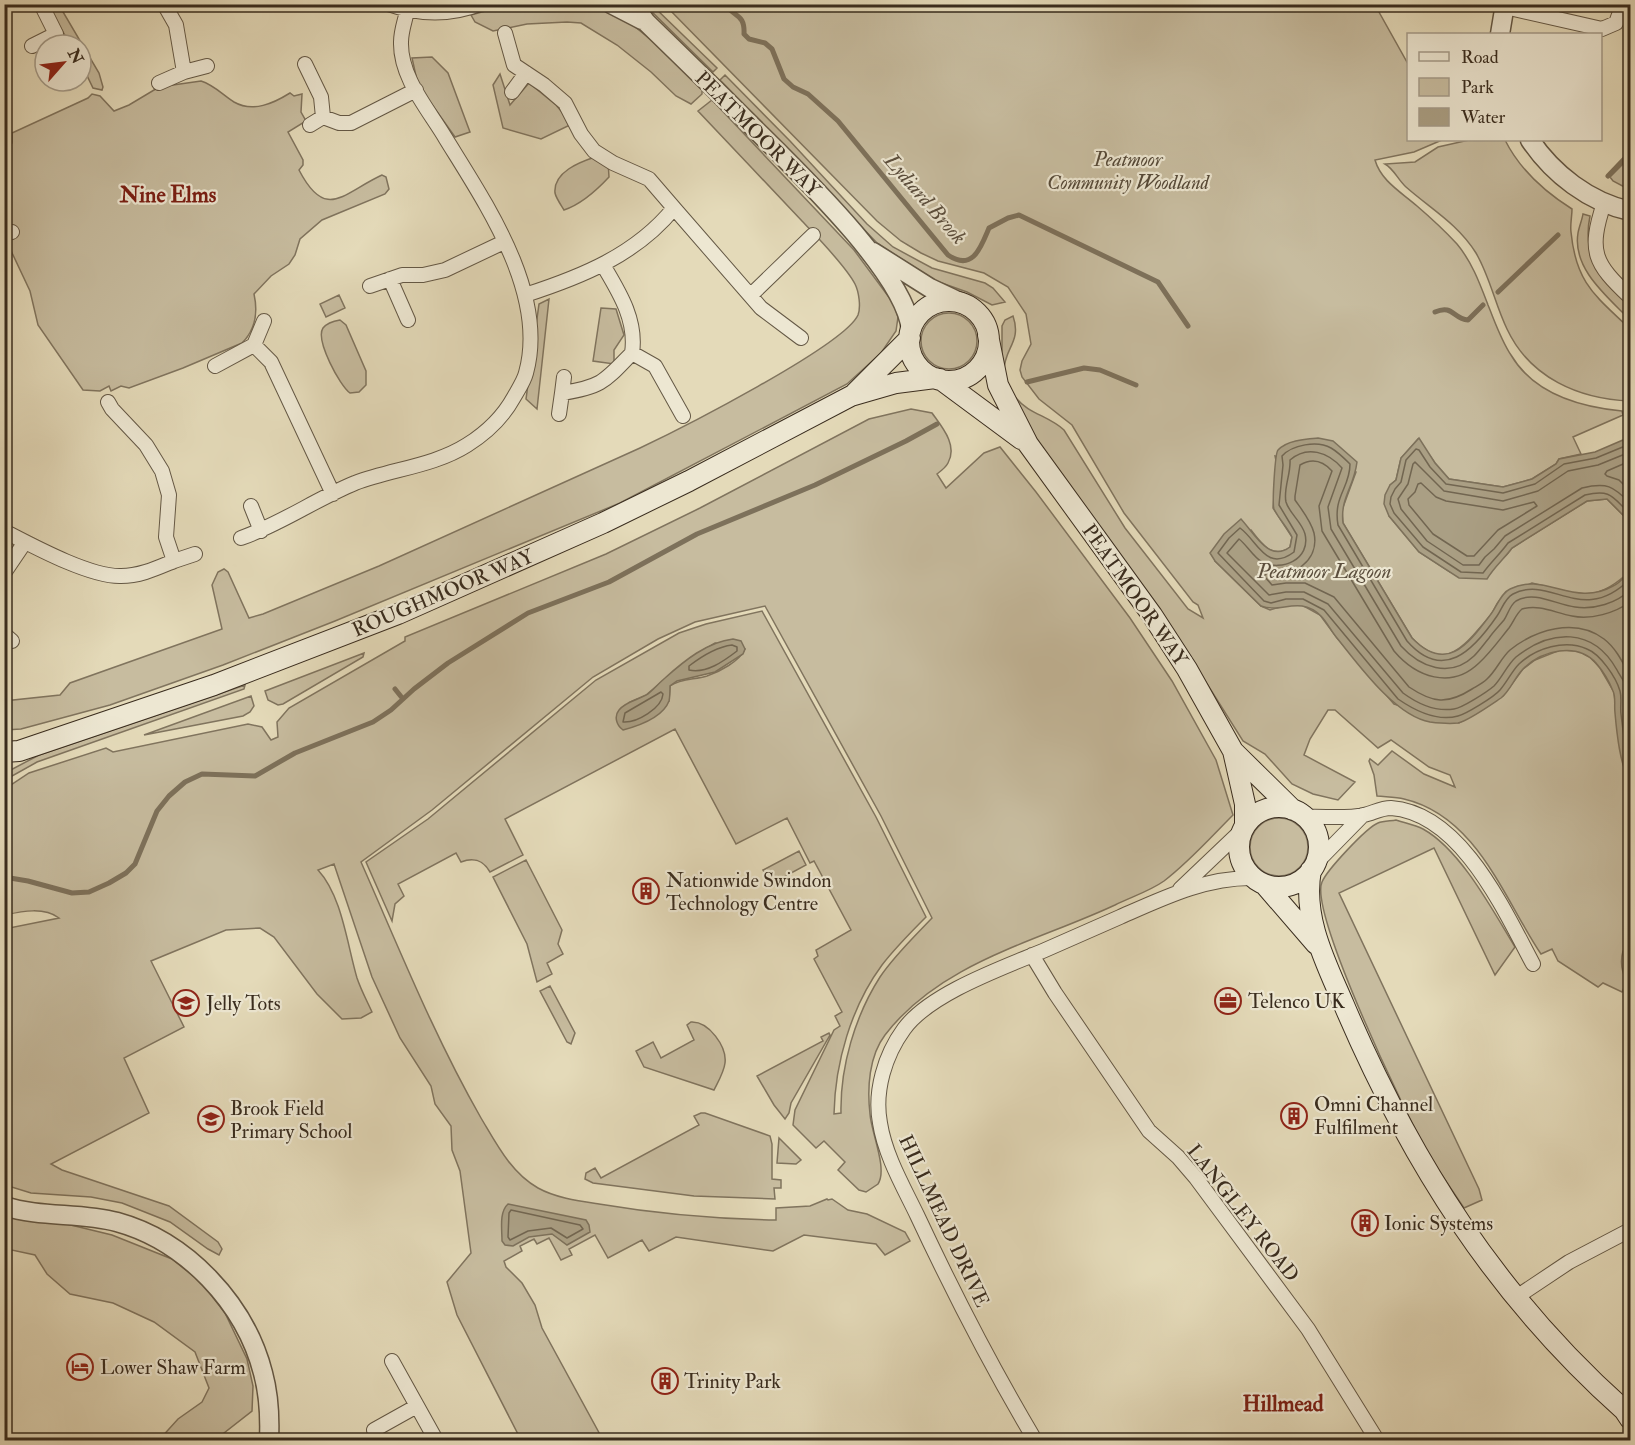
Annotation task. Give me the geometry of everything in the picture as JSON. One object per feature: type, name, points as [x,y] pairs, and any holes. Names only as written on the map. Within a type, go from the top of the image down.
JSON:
[{"type":"main road","points":[[948,301],[964,304],[983,319],[989,343],[984,359],[974,372],[959,379],[937,378],[921,369],[916,362],[912,354],[910,334],[919,315],[932,305],[948,301]]},
{"type":"main road","name":"ROUGHMOOR WAY","points":[[851,396],[910,334]]},
{"type":"main road","name":"PEATMOOR WAY","points":[[988,335],[998,385],[1028,444],[1152,615],[1187,669],[1233,750],[1299,813]]},
{"type":"main road","name":"ROUGHMOOR WAY","points":[[9,755],[214,686],[459,589],[689,481],[851,396],[896,383],[937,378]]},
{"type":"main road","name":"PEATMOOR WAY","points":[[937,378],[1028,444]]},
{"type":"main road","name":"PEATMOOR WAY","points":[[1233,750],[1245,804],[1243,828]]},
{"type":"main road","points":[[1318,946],[1245,870],[1239,854],[1239,838],[1243,828],[1252,817],[1268,808],[1285,807],[1299,813],[1313,827],[1319,843],[1310,893],[1318,946],[1362,1047],[1418,1158],[1458,1221],[1515,1298],[1568,1357],[1628,1414]]},
{"type":"main road","points":[[1259,882],[1272,887],[1288,886],[1302,880],[1313,867]]},
{"type":"street","points":[[32,46],[56,34],[41,4]]},
{"type":"street","points":[[164,4],[176,25],[184,72]]},
{"type":"street","points":[[388,4],[407,11],[440,13],[464,10],[480,4]]},
{"type":"street","name":"PEATMOOR WAY","points":[[611,4],[646,22]]},
{"type":"street","name":"PEATMOOR WAY","points":[[633,4],[646,22],[811,186],[867,248],[901,298],[910,318],[910,334]]},
{"type":"street","points":[[1500,33],[1505,6],[1602,29],[1616,23],[1623,4]]},
{"type":"street","points":[[241,538],[261,531],[370,478],[453,453],[467,446],[491,427],[507,410],[525,375],[531,334],[525,295],[504,242],[479,193],[407,74],[402,54],[402,35],[407,11]]},
{"type":"street","points":[[505,33],[514,65],[544,85],[565,103],[581,134],[594,151],[613,163],[649,179],[767,314],[801,338]]},
{"type":"street","points":[[305,64],[321,97],[323,117]]},
{"type":"street","points":[[159,83],[184,72],[207,66]]},
{"type":"street","points":[[512,92],[526,73]]},
{"type":"street","points":[[323,117],[339,123],[351,123],[416,90]]},
{"type":"street","points":[[310,125],[323,117]]},
{"type":"street","points":[[1531,141],[1545,159],[1586,193],[1604,203],[1630,210]]},
{"type":"street","points":[[1604,203],[1596,232],[1598,258],[1606,273],[1630,297]]},
{"type":"street","points":[[525,295],[603,265],[642,242],[674,208]]},
{"type":"street","points":[[751,295],[813,235]]},
{"type":"street","points":[[370,286],[402,275],[423,275],[445,270],[504,242]]},
{"type":"street","name":"PEATMOOR WAY","points":[[867,248],[930,288],[964,304]]},
{"type":"street","points":[[562,393],[595,387],[613,373],[632,353],[633,335],[629,314],[603,265]]},
{"type":"street","points":[[390,279],[408,320]]},
{"type":"street","points":[[215,366],[254,345],[264,321]]},
{"type":"street","points":[[254,345],[271,362],[333,494]]},
{"type":"street","points":[[632,353],[655,366],[683,416]]},
{"type":"street","points":[[559,414],[564,377]]},
{"type":"street","points":[[108,402],[146,445],[162,471],[169,495],[166,537],[174,561]]},
{"type":"street","points":[[251,506],[261,531]]},
{"type":"street","points":[[4,531],[89,570],[110,576],[144,573],[195,554]]},
{"type":"street","points":[[4,573],[26,542]]},
{"type":"street","points":[[1299,813],[1363,815],[1381,809],[1398,809],[1426,818],[1440,828],[1476,864],[1500,902],[1533,964]]},
{"type":"street","points":[[1313,867],[1363,815]]},
{"type":"street","name":"HILLMEAD DRIVE","points":[[1179,890],[1243,828]]},
{"type":"street","name":"HILLMEAD DRIVE","points":[[1035,1440],[958,1300],[884,1141],[878,1105],[884,1068],[898,1039],[913,1019],[951,993],[1179,890],[1230,880],[1259,882]]},
{"type":"street","name":"LANGLEY ROAD","points":[[1032,955],[1055,993],[1149,1131],[1178,1157],[1196,1178],[1308,1329],[1377,1440]]},
{"type":"street","points":[[4,1206],[27,1212],[93,1217],[118,1222],[164,1242],[200,1269],[227,1299],[257,1355],[267,1390],[269,1440]]},
{"type":"street","points":[[1515,1298],[1569,1262],[1630,1230]]},
{"type":"street","points":[[392,1361],[436,1440]]},
{"type":"street","points":[[375,1430],[417,1406]]},
{"type":"green space","points":[[46,5],[59,5],[75,33],[64,33]]},
{"type":"green space","points":[[507,5],[592,5],[619,14],[655,43],[702,90],[702,94],[691,104],[676,96],[651,72],[617,45],[581,23],[527,24],[493,31],[475,22],[471,15]]},
{"type":"green space","points":[[645,5],[652,5],[717,68],[713,72]]},
{"type":"green space","name":"Peatmoor Community Woodland","points":[[665,5],[1375,5],[1407,62],[1407,141],[1440,141],[1414,152],[1375,160],[1382,174],[1392,186],[1457,244],[1475,273],[1504,343],[1532,380],[1545,389],[1574,402],[1622,411],[1623,415],[1573,437],[1581,454],[1559,459],[1556,464],[1532,479],[1503,487],[1449,479],[1418,439],[1401,458],[1396,480],[1390,485],[1389,516],[1419,552],[1450,572],[1485,568],[1492,565],[1506,556],[1512,548],[1587,501],[1607,499],[1630,522],[1630,571],[1606,589],[1595,593],[1573,593],[1532,583],[1499,601],[1489,618],[1461,647],[1454,652],[1438,655],[1421,647],[1412,638],[1343,523],[1342,510],[1356,472],[1275,456],[1277,465],[1273,508],[1292,537],[1290,547],[1284,551],[1272,551],[1263,545],[1251,530],[1215,561],[1261,606],[1270,610],[1286,605],[1302,605],[1320,615],[1394,704],[1459,723],[1503,696],[1523,669],[1535,660],[1560,650],[1579,651],[1590,657],[1600,668],[1614,692],[1619,741],[1630,784],[1630,861],[1626,864],[1630,869],[1630,946],[1623,951],[1622,955],[1622,970],[1627,981],[1622,992],[1603,983],[1598,987],[1558,961],[1552,949],[1541,954],[1501,885],[1470,841],[1451,823],[1429,808],[1404,799],[1377,796],[1369,761],[1370,759],[1378,765],[1392,751],[1424,774],[1455,787],[1450,775],[1429,767],[1391,740],[1378,748],[1335,710],[1328,710],[1310,739],[1304,755],[1355,782],[1338,800],[1313,794],[1292,784],[1265,754],[1243,741],[1163,614],[1040,445],[1012,400],[1016,398],[1027,408],[1064,430],[1125,528],[1188,609],[1203,618],[1198,605],[1193,602],[1124,513],[1072,425],[1039,399],[1022,377],[1020,370],[1022,361],[1031,344],[1026,314],[1008,287],[984,273],[938,261],[921,253],[901,241],[877,221]]},
{"type":"green space","points":[[432,57],[448,73],[470,132],[455,137],[418,85],[412,58]]},
{"type":"green space","points":[[93,63],[99,73],[102,90],[93,88]]},
{"type":"green space","points":[[500,74],[510,105],[529,83],[556,105],[572,124],[541,139],[503,128],[493,85]]},
{"type":"green space","points":[[725,75],[867,224],[893,247],[932,268],[985,283],[993,288],[1005,302],[992,305],[967,292],[936,281],[878,244],[720,80]]},
{"type":"green space","points":[[201,81],[234,102],[249,107],[270,103],[290,93],[294,96],[302,94],[301,112],[306,121],[288,132],[303,160],[303,165],[299,170],[318,195],[327,199],[336,199],[382,175],[386,177],[389,189],[385,194],[322,220],[300,239],[295,255],[289,264],[271,276],[254,294],[255,320],[247,338],[242,343],[129,388],[121,386],[111,391],[109,386],[100,391],[83,390],[38,325],[30,291],[5,238],[5,152],[12,143],[12,133],[88,98],[92,94],[100,96],[114,111],[159,87]]},
{"type":"green space","points":[[712,100],[854,250],[894,304],[898,317],[896,331],[881,353],[847,384],[620,503],[335,621],[223,665],[110,705],[21,729],[5,730],[4,701],[60,695],[70,683],[222,629],[212,585],[218,572],[224,569],[228,572],[249,618],[263,614],[379,566],[640,448],[793,366],[846,329],[859,312],[858,291],[855,284],[830,251],[698,111]]},
{"type":"green space","points":[[1465,141],[1506,141],[1534,179],[1572,209],[1571,229],[1574,250],[1583,277],[1598,298],[1630,329],[1630,401],[1592,396],[1558,383],[1529,361],[1517,346],[1507,329],[1485,271],[1469,243],[1453,225],[1406,187],[1385,164],[1415,162],[1438,147]]},
{"type":"green space","points":[[595,157],[608,161],[609,177],[588,196],[564,210],[555,193],[558,179],[569,169]]},
{"type":"green space","points":[[1630,157],[1630,190],[1610,177]]},
{"type":"green space","points":[[1583,214],[1590,216],[1588,231],[1592,256],[1597,266],[1630,305],[1630,320],[1602,292],[1580,259],[1578,233]]},
{"type":"green space","points":[[339,295],[345,308],[326,317],[320,304]]},
{"type":"green space","points":[[549,299],[537,409],[526,399],[539,304]]},
{"type":"green space","points":[[601,308],[616,309],[624,335],[614,350],[614,364],[593,361]]},
{"type":"green space","points":[[949,313],[960,315],[969,321],[975,330],[977,341],[975,352],[969,361],[960,367],[949,369],[938,367],[929,361],[923,352],[921,341],[923,330],[929,321],[938,315]]},
{"type":"green space","points":[[1013,316],[1014,339],[1004,371],[999,362],[1002,351],[1002,326],[1005,320]]},
{"type":"green space","points":[[340,320],[346,325],[366,371],[366,385],[359,392],[350,393],[346,389],[335,373],[322,342],[323,328],[331,322]]},
{"type":"green space","points":[[911,409],[932,413],[948,436],[950,443],[951,456],[945,467],[937,474],[946,488],[984,453],[1000,447],[1130,618],[1172,681],[1216,760],[1233,815],[1191,858],[1159,885],[991,957],[933,989],[908,1010],[880,1043],[870,1073],[870,1114],[881,1169],[878,1184],[866,1192],[859,1190],[838,1170],[845,1162],[824,1141],[816,1148],[793,1125],[795,1110],[834,1030],[840,1026],[835,1016],[842,1012],[814,959],[818,956],[816,950],[851,930],[814,861],[810,863],[787,818],[736,844],[675,729],[505,819],[523,855],[490,872],[478,861],[461,862],[456,853],[398,884],[404,896],[395,904],[392,921],[366,862],[428,819],[596,680],[679,633],[762,611],[876,817],[926,917],[882,965],[871,981],[853,1017],[841,1056],[835,1095],[834,1114],[841,1113],[846,1060],[863,1008],[886,969],[932,918],[881,816],[765,606],[695,622],[658,639],[593,677],[432,810],[361,862],[418,991],[464,1087],[505,1157],[528,1182],[560,1197],[621,1208],[732,1218],[776,1220],[776,1208],[810,1206],[832,1199],[848,1210],[867,1214],[905,1232],[910,1241],[885,1255],[876,1244],[804,1235],[773,1251],[676,1237],[649,1251],[642,1240],[608,1258],[595,1235],[569,1249],[572,1255],[561,1260],[549,1238],[537,1244],[534,1239],[520,1246],[522,1251],[504,1261],[506,1267],[522,1283],[535,1305],[542,1328],[603,1440],[521,1440],[457,1315],[447,1282],[471,1253],[460,1171],[452,1150],[451,1126],[435,1104],[431,1086],[400,1038],[372,977],[334,864],[318,870],[333,893],[343,921],[357,978],[372,1012],[361,1018],[342,1019],[317,994],[274,937],[260,928],[226,930],[151,961],[184,1027],[124,1058],[149,1113],[51,1164],[62,1170],[169,1206],[218,1242],[222,1249],[219,1255],[170,1222],[122,1203],[91,1197],[31,1193],[5,1185],[4,929],[59,918],[40,911],[5,915],[5,789],[29,773],[106,748],[113,752],[248,724],[262,727],[271,740],[278,737],[277,722],[289,708],[405,641],[405,637],[606,554],[700,508],[869,419]],"holes":[[[715,643],[745,649],[734,662],[717,672],[670,686],[669,701],[628,703],[646,695],[690,658]]]},
{"type":"green space","points":[[364,653],[363,657],[283,704],[278,705],[268,700],[265,691]]},
{"type":"green space","points":[[245,685],[244,689],[37,762],[5,780],[5,773],[39,755]]},
{"type":"green space","points":[[251,696],[254,706],[243,716],[144,735]]},
{"type":"green space","points":[[1279,818],[1295,823],[1303,831],[1308,847],[1303,863],[1295,871],[1279,876],[1263,871],[1255,863],[1250,847],[1255,831],[1263,823]]},
{"type":"green space","points":[[1396,820],[1423,829],[1450,851],[1475,882],[1515,947],[1495,975],[1434,848],[1339,893],[1479,1189],[1482,1200],[1464,1208],[1427,1151],[1381,1058],[1344,971],[1322,901],[1322,882],[1347,850],[1372,826]]},
{"type":"green space","points":[[799,851],[806,865],[771,884],[763,870]]},
{"type":"green space","points":[[526,860],[562,930],[558,944],[563,954],[547,963],[552,974],[537,982],[527,944],[493,877]]},
{"type":"green space","points":[[550,986],[575,1033],[571,1044],[567,1042],[540,991]]},
{"type":"green space","points":[[691,1022],[710,1030],[723,1050],[724,1066],[714,1090],[644,1067],[636,1051],[653,1042],[661,1058],[694,1040],[687,1025]]},
{"type":"green space","points":[[829,1033],[830,1035],[791,1103],[785,1119],[757,1076],[823,1041],[821,1037]]},
{"type":"green space","points":[[701,1113],[770,1136],[772,1179],[781,1180],[781,1188],[774,1188],[775,1199],[694,1196],[593,1183],[585,1179],[586,1173],[595,1168],[601,1178],[699,1125],[694,1116]]},
{"type":"green space","points":[[779,1138],[801,1160],[796,1164],[777,1163]]},
{"type":"green space","points":[[5,1209],[112,1235],[172,1259],[202,1283],[225,1313],[247,1359],[253,1386],[252,1411],[215,1440],[159,1440],[178,1419],[202,1402],[209,1388],[195,1352],[154,1322],[113,1303],[70,1294],[47,1274],[35,1255],[12,1250],[7,1261],[5,1278]]},
{"type":"water","name":"Peatmoor Lagoon","points":[[1630,437],[1630,522],[1607,499],[1587,501],[1512,548],[1487,579],[1459,578],[1419,552],[1389,516],[1384,504],[1390,485],[1396,480],[1401,458],[1419,438],[1435,463],[1449,479],[1503,487],[1532,479],[1556,464],[1559,459],[1595,452]]},
{"type":"water","name":"Peatmoor Lagoon","points":[[1318,438],[1333,441],[1357,462],[1345,499],[1343,523],[1412,638],[1424,649],[1436,654],[1456,651],[1474,635],[1504,593],[1510,589],[1535,584],[1572,592],[1599,592],[1616,585],[1630,571],[1630,784],[1620,749],[1614,693],[1601,669],[1588,656],[1570,651],[1549,653],[1531,662],[1501,698],[1474,716],[1458,723],[1430,722],[1417,718],[1404,710],[1378,688],[1323,618],[1313,610],[1298,606],[1268,608],[1261,606],[1215,561],[1210,553],[1224,534],[1241,519],[1269,549],[1282,551],[1290,547],[1292,537],[1274,509],[1277,453],[1291,442]]},
{"type":"water","points":[[733,639],[741,641],[745,649],[743,654],[715,672],[677,681],[670,686],[666,707],[656,716],[623,730],[619,726],[616,720],[622,707],[648,694],[696,653],[714,644]]},
{"type":"water","points":[[508,1204],[586,1220],[590,1232],[567,1245],[552,1234],[529,1237],[513,1246],[505,1245],[502,1241],[502,1221],[503,1211]]},
{"type":"waterway","name":"Lydiard Brook","points":[[725,4],[741,19],[744,34],[749,39],[765,43],[772,49],[784,79],[793,87],[808,94],[838,121],[948,255],[957,260],[970,259],[983,243],[989,228],[1019,215],[1158,282],[1188,326]]},
{"type":"waterway","points":[[1608,176],[1630,153]]},
{"type":"waterway","points":[[1498,292],[1558,235]]},
{"type":"waterway","points":[[1435,312],[1446,310],[1468,320],[1483,305]]},
{"type":"waterway","points":[[1027,382],[1084,368],[1100,370],[1136,385]]},
{"type":"waterway","points":[[4,877],[72,893],[89,892],[109,883],[126,873],[135,864],[157,811],[185,782],[202,774],[255,776],[295,753],[373,722],[448,663],[528,613],[609,582],[697,534],[815,485],[937,424]]},
{"type":"waterway","points":[[395,689],[403,699]]},
{"type":"place","name":"Nationwide Swindon Technology Centre","points":[[646,891]]},
{"type":"place","name":"Telenco UK","points":[[1228,1001]]},
{"type":"place","name":"Jelly Tots","points":[[186,1003]]},
{"type":"place","name":"Omni Channel Fulfilment","points":[[1294,1116]]},
{"type":"place","name":"Brook Field Primary School","points":[[211,1119]]},
{"type":"place","name":"Ionic Systems","points":[[1365,1223]]},
{"type":"place","name":"Lower Shaw Farm","points":[[80,1367]]},
{"type":"place","name":"Trinity Park","points":[[665,1381]]},
{"type":"district","name":"Nine Elms","points":[[168,195]]},
{"type":"district","name":"Hillmead","points":[[1283,1404]]}]
